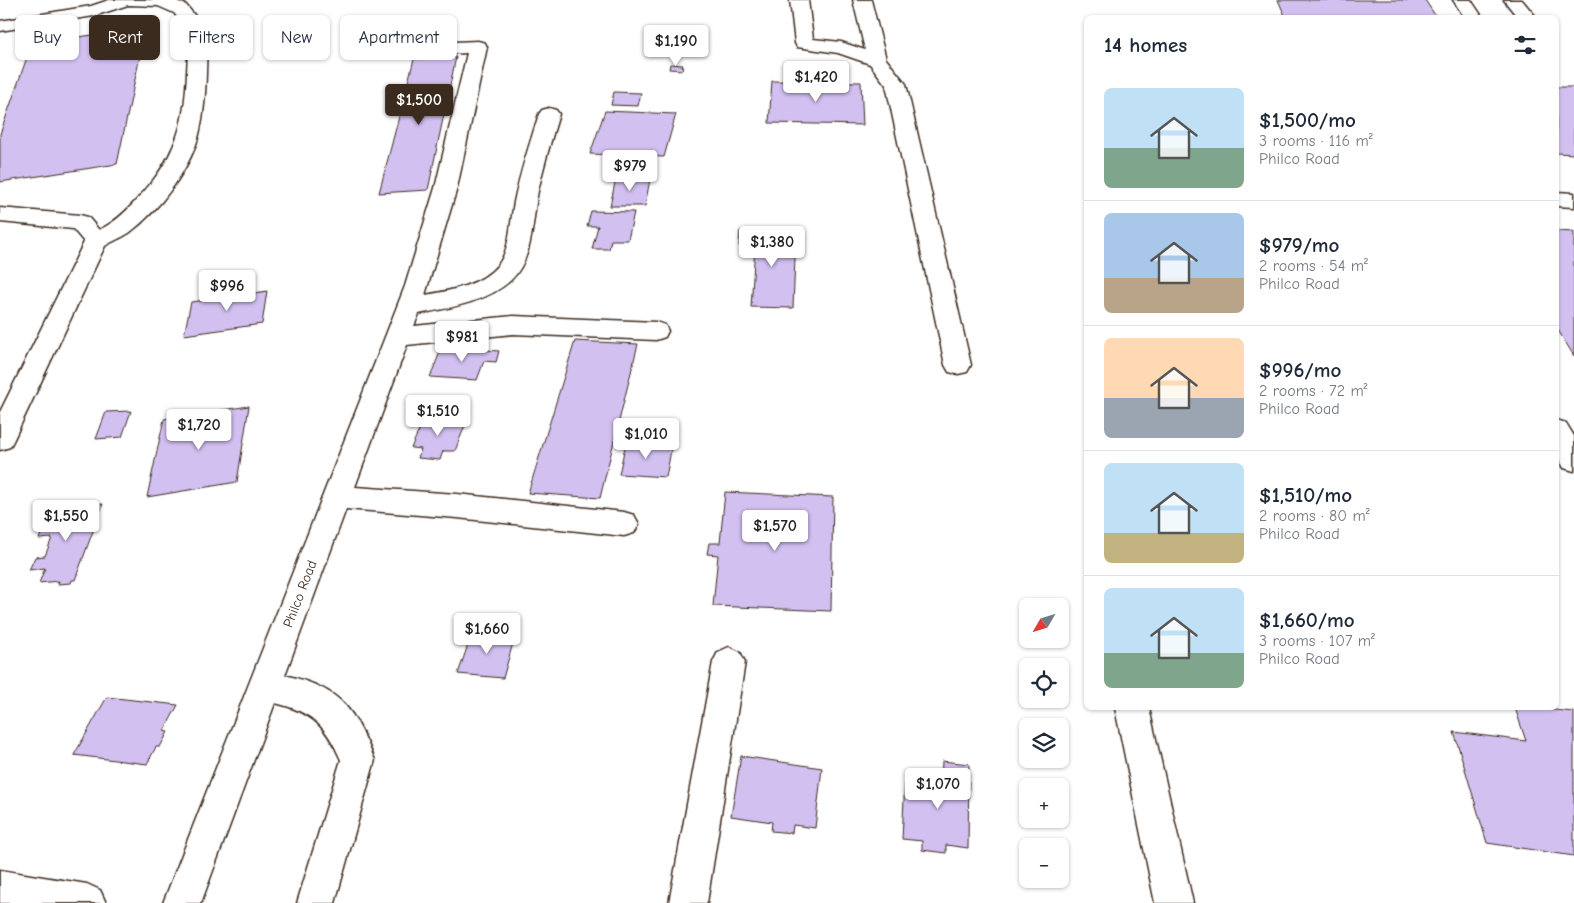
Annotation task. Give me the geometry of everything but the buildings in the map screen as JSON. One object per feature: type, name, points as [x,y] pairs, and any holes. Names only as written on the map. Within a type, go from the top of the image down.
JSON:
[{"type":"street","points":[[0,26],[94,11],[127,0],[161,1],[180,9],[198,31],[193,114],[186,146],[156,193],[122,227],[96,241],[0,439]]},
{"type":"street","points":[[799,0],[804,43],[841,48],[877,60]]},
{"type":"street","points":[[862,0],[877,60],[896,84],[958,365]]},
{"type":"street","points":[[1462,0],[1472,15]]},
{"type":"street","points":[[1513,0],[1526,15]]},
{"type":"street","name":"Philco Road","points":[[182,903],[413,296],[446,188],[478,47],[457,48]]},
{"type":"street","points":[[413,296],[450,298],[482,288],[503,274],[515,254],[526,194],[549,114]]},
{"type":"street","points":[[1559,199],[1574,200]]},
{"type":"street","points":[[0,214],[80,222],[96,241]]},
{"type":"street","points":[[398,337],[513,325],[656,331]]},
{"type":"street","points":[[1559,435],[1574,460]]},
{"type":"street","points":[[337,497],[456,506],[624,524]]},
{"type":"street","points":[[688,903],[729,662]]},
{"type":"street","points":[[265,686],[304,695],[321,703],[338,719],[358,760],[316,903]]},
{"type":"street","points":[[1132,710],[1174,903]]},
{"type":"street","points":[[0,889],[87,903]]}]
